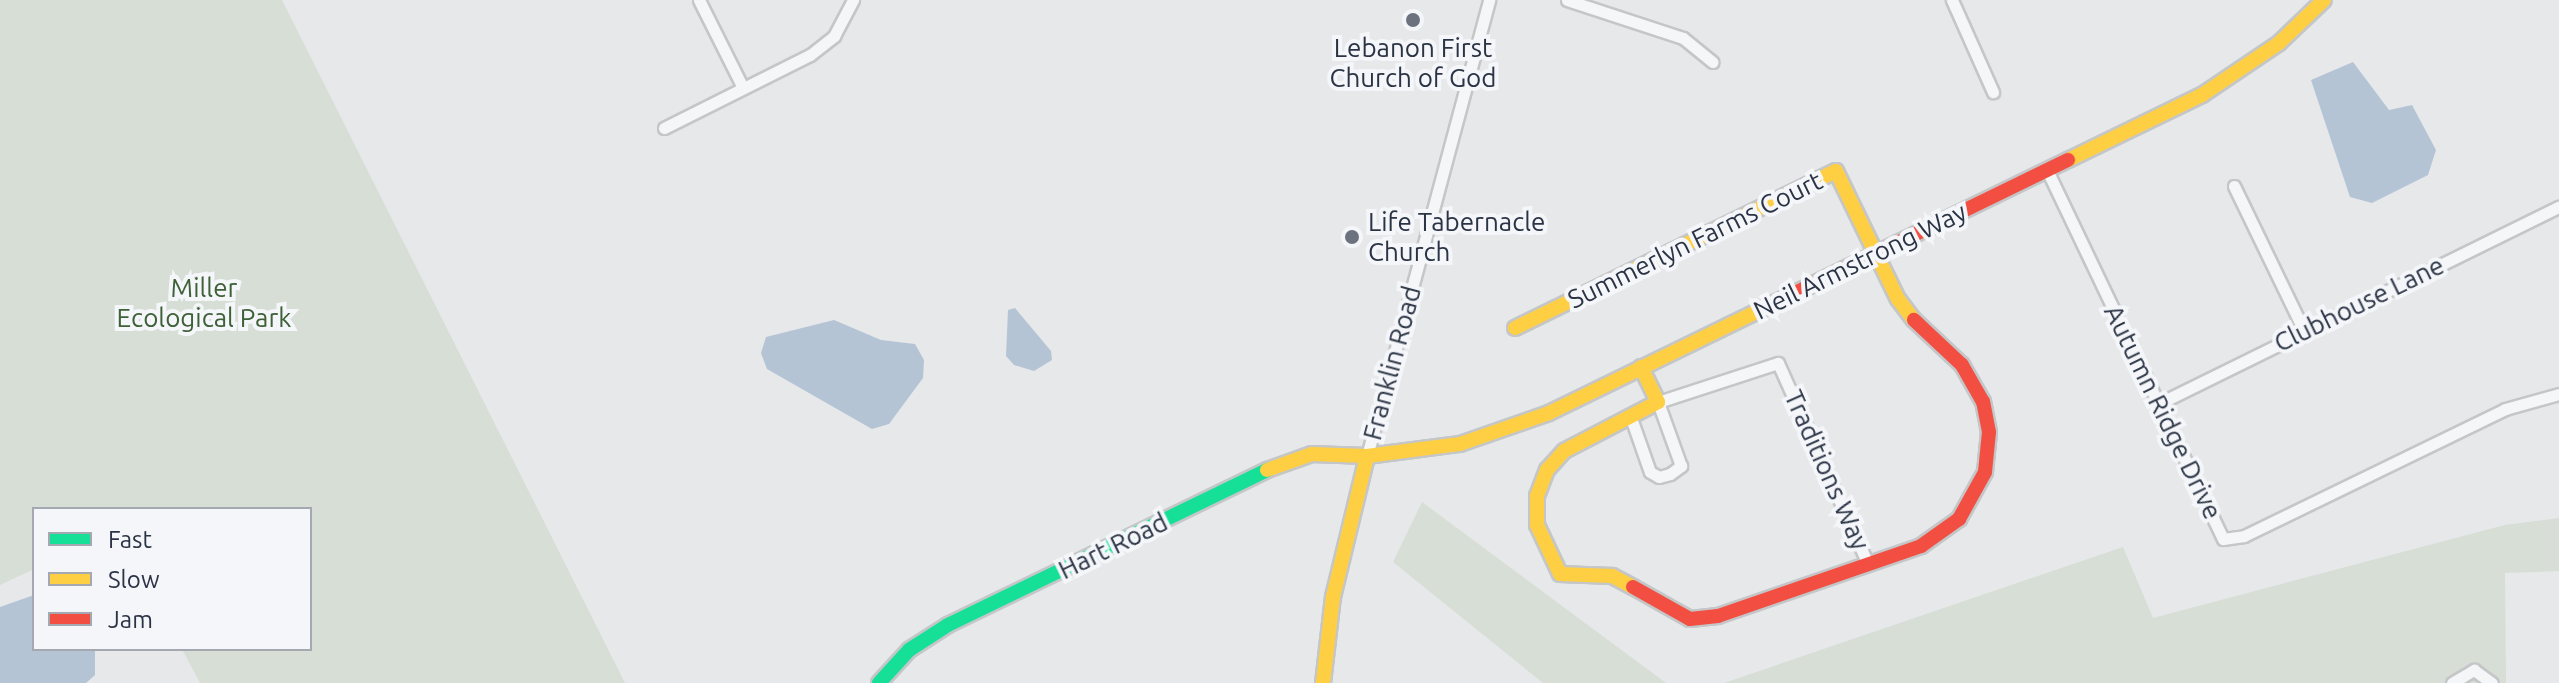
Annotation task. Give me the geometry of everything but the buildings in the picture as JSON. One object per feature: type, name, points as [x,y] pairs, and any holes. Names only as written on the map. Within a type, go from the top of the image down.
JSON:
[{"type":"street","points":[[699,0],[743,88]]},
{"type":"street","points":[[664,128],[823,46],[843,23],[853,0]]},
{"type":"street","name":"Franklin Road","points":[[1323,683],[1333,597],[1367,456],[1489,0]]},
{"type":"street","points":[[1567,0],[1683,38],[1713,62]]},
{"type":"street","points":[[1952,0],[1993,92]]},
{"type":"street","name":"Neil Armstrong Way","points":[[1367,456],[1496,434],[1641,367],[2047,170],[2247,67],[2324,0]]},
{"type":"street","name":"Autumn Ridge Drive","points":[[2047,170],[2223,539],[2244,536],[2505,409],[2559,394]]},
{"type":"street","name":"Summerlyn Farms Court","points":[[1515,328],[1836,171],[1875,253]]},
{"type":"street","points":[[2234,186],[2304,331]]},
{"type":"street","name":"Clubhouse Lane","points":[[2160,403],[2559,207]]},
{"type":"street","name":"Traditions Way","points":[[1868,564],[1784,367],[1771,361],[1658,402],[1564,451],[1547,470],[1537,496],[1537,525],[1560,574],[1612,576],[1690,619],[1718,616],[1921,546],[1959,519],[1982,480],[1989,432],[1983,402],[1968,374],[1909,314],[1875,253]]},
{"type":"street","points":[[1630,415],[1650,472],[1659,477],[1681,466],[1658,402],[1641,367]]},
{"type":"street","name":"Hart Road","points":[[879,683],[909,650],[948,625],[1268,469],[1312,454],[1367,456]]},
{"type":"street","points":[[2452,683],[2474,670],[2492,683]]},
{"type":"green space","name":"Miller Ecological Park","points":[[0,0],[282,0],[625,683],[200,683],[183,651],[312,651],[312,507],[32,507],[32,570],[0,585]]},
{"type":"green space","points":[[1422,502],[1666,683],[1543,683],[1393,562]]},
{"type":"green space","points":[[2559,518],[2559,571],[2505,573],[2506,683],[1724,683],[2123,547],[2153,618],[2505,525]]},
{"type":"water","points":[[2353,62],[2389,110],[2412,105],[2436,150],[2428,175],[2372,203],[2350,197],[2311,80]]},
{"type":"water","points":[[1015,308],[1051,351],[1052,360],[1034,371],[1014,365],[1006,356],[1008,310]]},
{"type":"water","points":[[834,320],[881,340],[915,344],[924,360],[923,378],[889,424],[872,429],[767,369],[761,353],[766,337]]},
{"type":"water","points":[[32,596],[32,651],[95,651],[95,675],[86,683],[0,683],[0,607]]},
{"type":"traffic: fast","points":[[879,683],[909,650],[948,625],[1267,470]]},
{"type":"traffic: slow","points":[[2068,160],[2202,95],[2279,43],[2324,0]]},
{"type":"traffic: slow","points":[[1515,328],[1836,171],[1898,299],[1914,320]]},
{"type":"traffic: slow","points":[[1267,470],[1312,454],[1367,456],[1460,444],[1549,413],[1793,294]]},
{"type":"traffic: slow","points":[[1633,587],[1612,576],[1560,574],[1537,525],[1537,496],[1547,470],[1564,451],[1658,402],[1641,367]]},
{"type":"traffic: slow","points":[[1323,683],[1333,597],[1367,456]]},
{"type":"traffic: jam","points":[[1793,294],[2068,160]]},
{"type":"traffic: jam","points":[[1633,587],[1690,619],[1718,616],[1921,546],[1959,519],[1985,472],[1989,432],[1983,402],[1962,365],[1914,320]]},
{"type":"place","name":"Lebanon First Church of God","points":[[1413,20]]},
{"type":"place","name":"Life Tabernacle Church","points":[[1352,237]]}]
